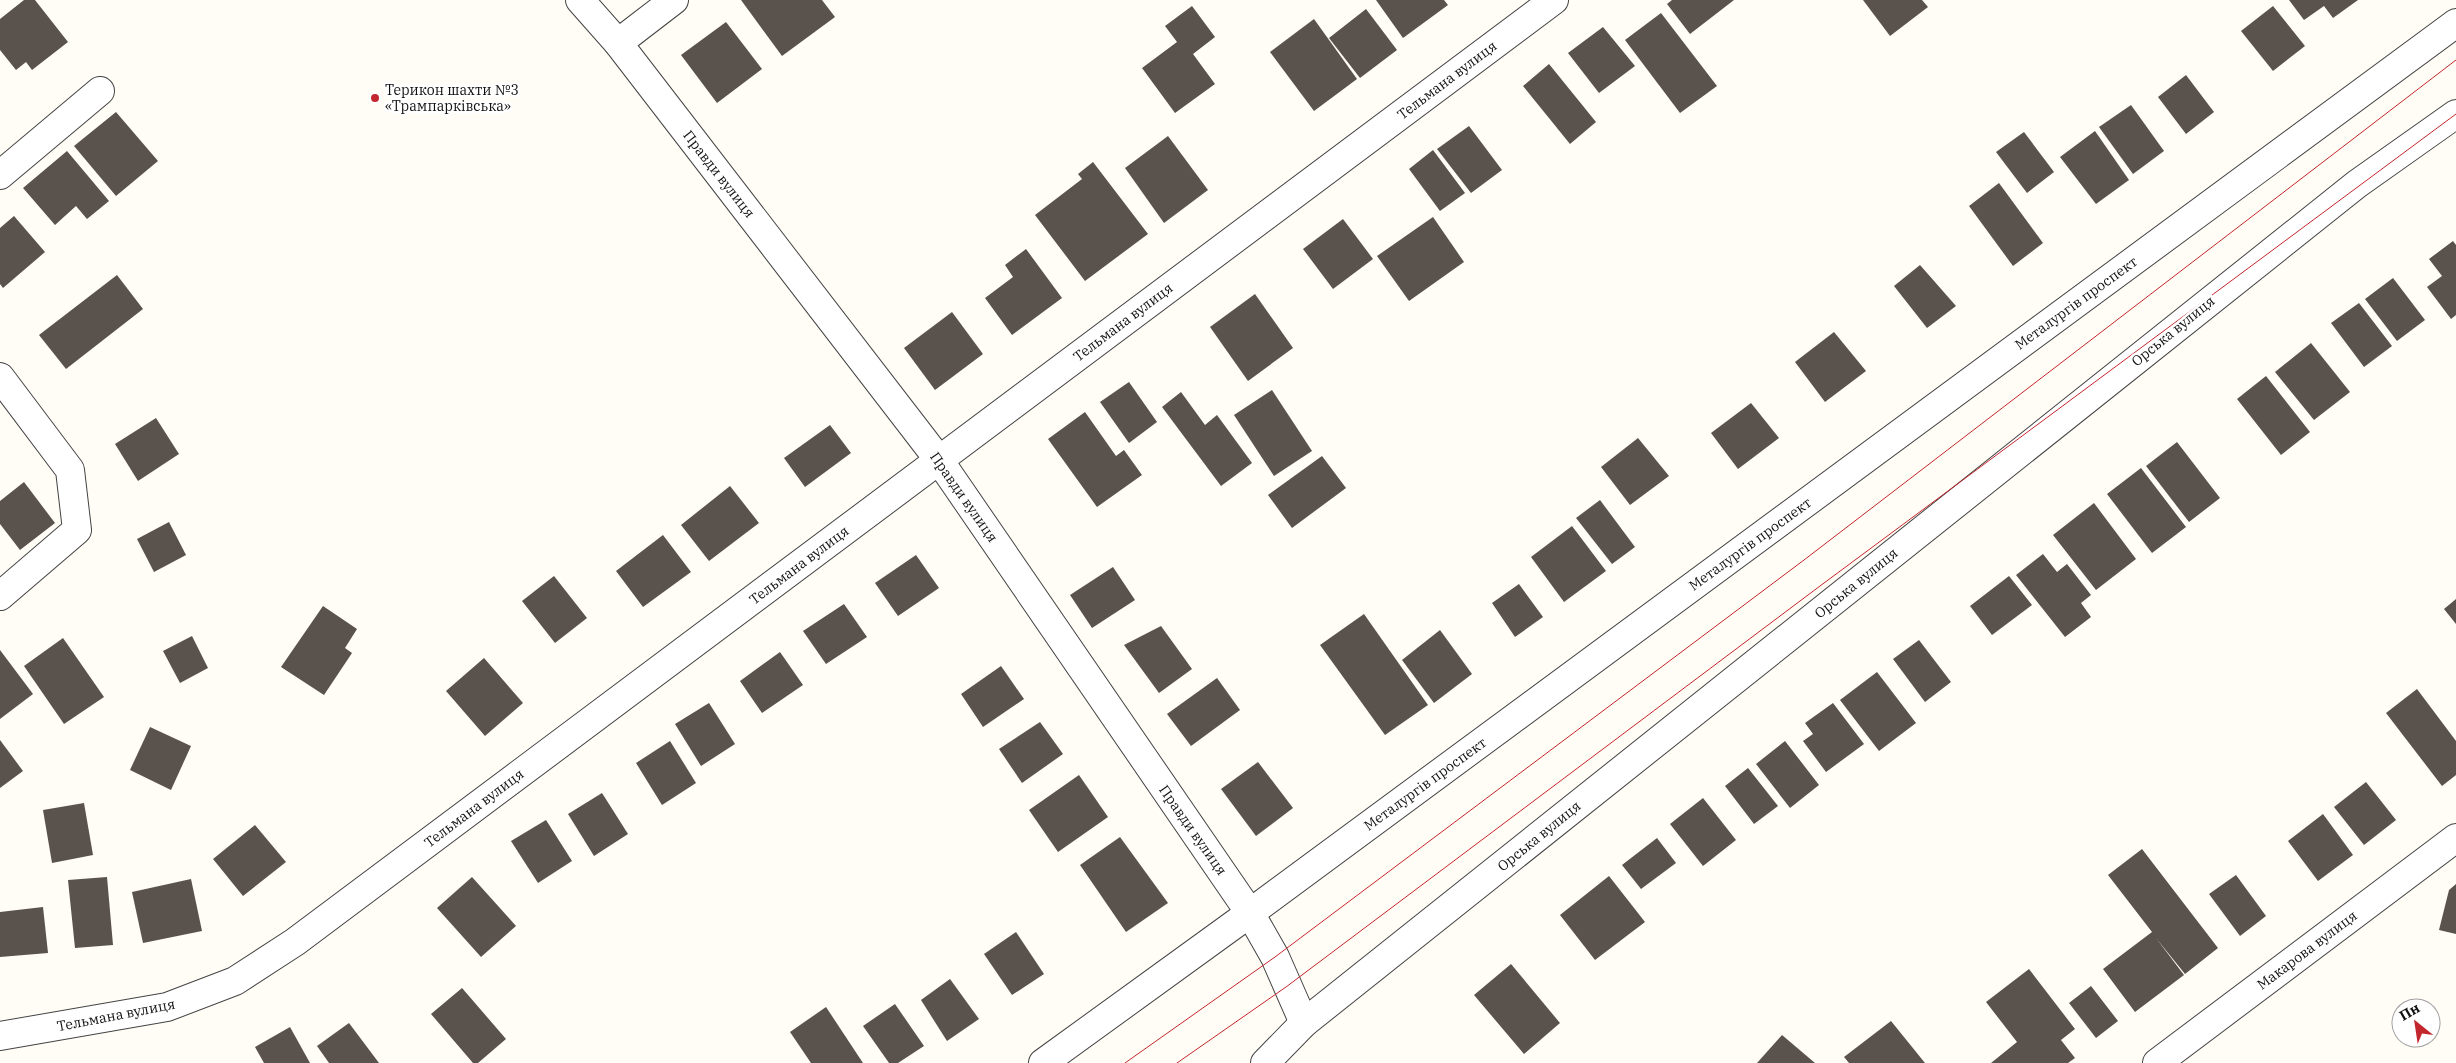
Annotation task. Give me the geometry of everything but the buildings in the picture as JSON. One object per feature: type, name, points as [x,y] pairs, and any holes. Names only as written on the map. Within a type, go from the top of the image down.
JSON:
[{"type":"street","name":"Правди вулиця","points":[[580,0],[618,43],[939,460],[1250,913],[1275,957],[1304,1023]]},
{"type":"street","points":[[618,43],[674,0]]},
{"type":"street","name":"Тельмана вулиця","points":[[0,1036],[167,1007],[235,981],[295,942],[1554,0]]},
{"type":"street","name":"Металургів проспект","points":[[1043,1063],[1250,913],[2456,22]]},
{"type":"street","points":[[0,175],[100,91]]},
{"type":"street","name":"Орська вулиця","points":[[1265,1063],[1304,1023],[2357,184],[2456,114]]},
{"type":"street","points":[[0,377],[70,470],[77,530],[0,596]]},
{"type":"street","name":"Макарова вулиця","points":[[2157,1063],[2456,838]]},
{"type":"tram line","points":[[1125,1063],[1275,957],[1804,560],[2456,60]]},
{"type":"tram line","points":[[1177,1063],[1286,987],[1820,586],[2456,114]]},
{"type":"place","name":"Терикон шахти №3 «Трампарківська»","points":[[375,98]]}]
